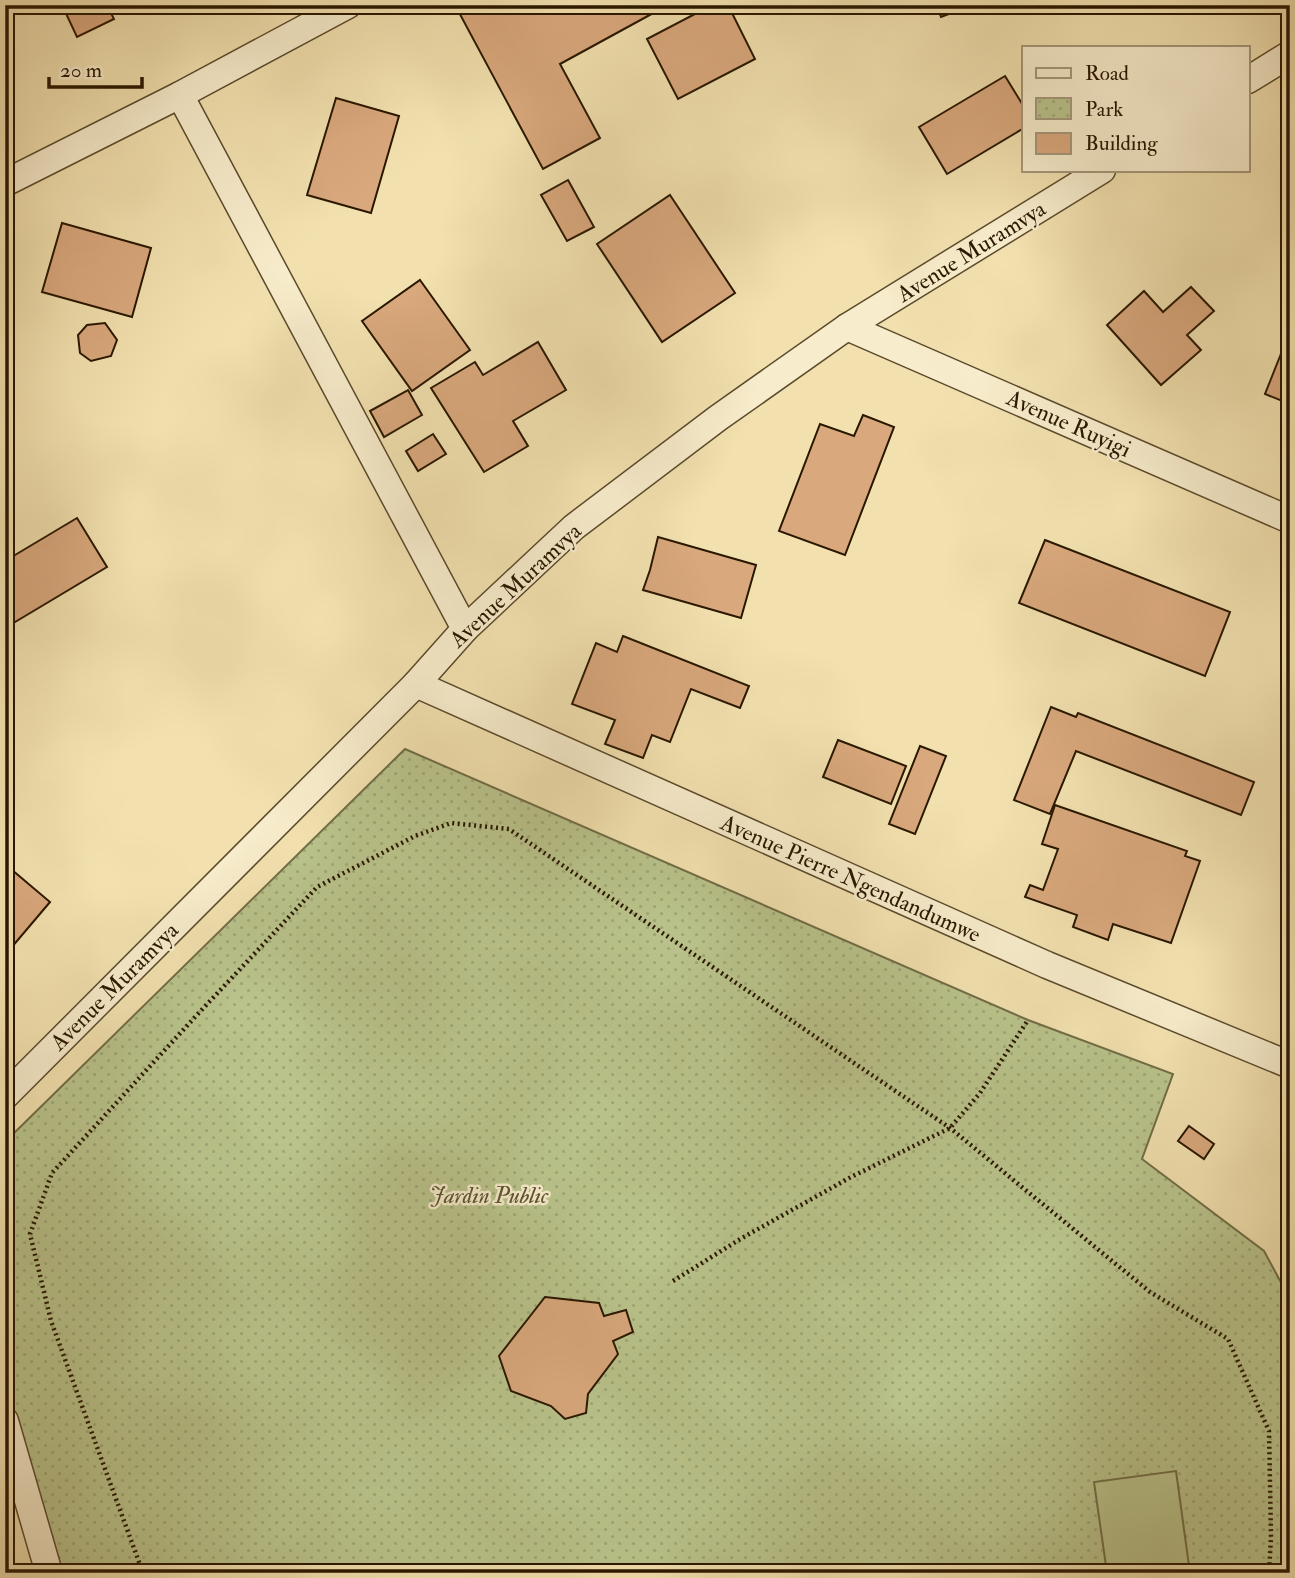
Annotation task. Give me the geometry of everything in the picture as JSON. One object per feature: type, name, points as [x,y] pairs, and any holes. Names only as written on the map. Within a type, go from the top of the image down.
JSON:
[{"type":"street","points":[[5,183],[348,5]]},
{"type":"street","points":[[1250,79],[1290,54]]},
{"type":"street","points":[[180,94],[465,629]]},
{"type":"street","name":"Avenue Muramvya","points":[[5,1096],[416,684],[465,629],[574,527],[718,418],[848,327],[1099,172]]},
{"type":"street","name":"Avenue Ruyigi","points":[[848,327],[1290,520]]},
{"type":"street","name":"Avenue Pierre Ngendandumwe","points":[[416,684],[1047,965],[1290,1065]]},
{"type":"street","points":[[5,1421],[49,1573]]},
{"type":"path","points":[[143,1573],[51,1321],[30,1234],[52,1173],[317,887],[415,836],[451,822],[509,829],[950,1128],[1150,1292],[1228,1339],[1269,1430],[1269,1573]]},
{"type":"path","points":[[673,1281],[742,1238],[851,1177],[950,1128],[980,1093],[1028,1020]]},
{"type":"green space","name":"Jardin Public","points":[[405,749],[1028,1020],[1173,1074],[1142,1159],[1264,1251],[1290,1299],[1290,1573],[60,1573],[5,1379],[5,1142]]},
{"type":"green space","points":[[1176,1471],[1190,1573],[1107,1573],[1094,1482]]},
{"type":"building","points":[[62,5],[107,5],[114,19],[77,37]]},
{"type":"building","points":[[455,5],[668,5],[560,64],[600,138],[543,169]]},
{"type":"building","points":[[712,5],[728,5],[755,59],[678,99],[647,39]]},
{"type":"building","points":[[937,5],[973,5],[941,17]]},
{"type":"building","points":[[1005,76],[1022,104],[1022,129],[947,174],[919,127]]},
{"type":"building","points":[[336,98],[399,116],[371,213],[307,195]]},
{"type":"building","points":[[568,180],[594,227],[567,241],[541,195]]},
{"type":"building","points":[[670,195],[735,293],[662,342],[597,244]]},
{"type":"building","points":[[62,223],[151,248],[132,317],[42,292]]},
{"type":"building","points":[[420,280],[470,350],[412,391],[362,321]]},
{"type":"building","points":[[1191,287],[1214,311],[1187,335],[1201,350],[1161,385],[1107,325],[1144,291],[1163,312]]},
{"type":"building","points":[[105,323],[117,340],[111,356],[91,361],[80,353],[78,335],[87,325]]},
{"type":"building","points":[[1290,331],[1290,404],[1265,394]]},
{"type":"building","points":[[538,342],[566,390],[513,421],[528,446],[484,472],[431,388],[475,362],[483,375]]},
{"type":"building","points":[[408,390],[422,415],[384,437],[370,411]]},
{"type":"building","points":[[863,415],[894,427],[845,555],[779,531],[820,424],[854,436]]},
{"type":"building","points":[[433,434],[446,454],[418,471],[406,451]]},
{"type":"building","points":[[77,518],[107,567],[5,628],[5,561]]},
{"type":"building","points":[[658,537],[756,565],[741,618],[643,590]]},
{"type":"building","points":[[1045,540],[1230,612],[1205,676],[1019,603]]},
{"type":"building","points":[[623,636],[749,686],[740,708],[691,689],[670,742],[652,735],[643,758],[605,744],[615,720],[572,704],[596,643],[617,652]]},
{"type":"building","points":[[1051,707],[1076,717],[1078,713],[1254,782],[1241,815],[1076,751],[1050,814],[1014,800]]},
{"type":"building","points":[[838,740],[906,766],[891,804],[823,777]]},
{"type":"building","points":[[920,746],[946,756],[915,834],[889,824]]},
{"type":"building","points":[[1055,805],[1187,851],[1185,856],[1200,861],[1171,943],[1113,924],[1108,940],[1073,927],[1077,915],[1025,897],[1030,885],[1043,890],[1058,849],[1042,844]]},
{"type":"building","points":[[5,864],[50,902],[6,954],[5,953]]},
{"type":"building","points":[[1189,1126],[1214,1144],[1204,1159],[1178,1141]]},
{"type":"building","points":[[545,1297],[599,1303],[604,1316],[626,1310],[633,1332],[613,1341],[618,1354],[588,1394],[586,1413],[565,1419],[551,1406],[511,1391],[499,1356]]}]
